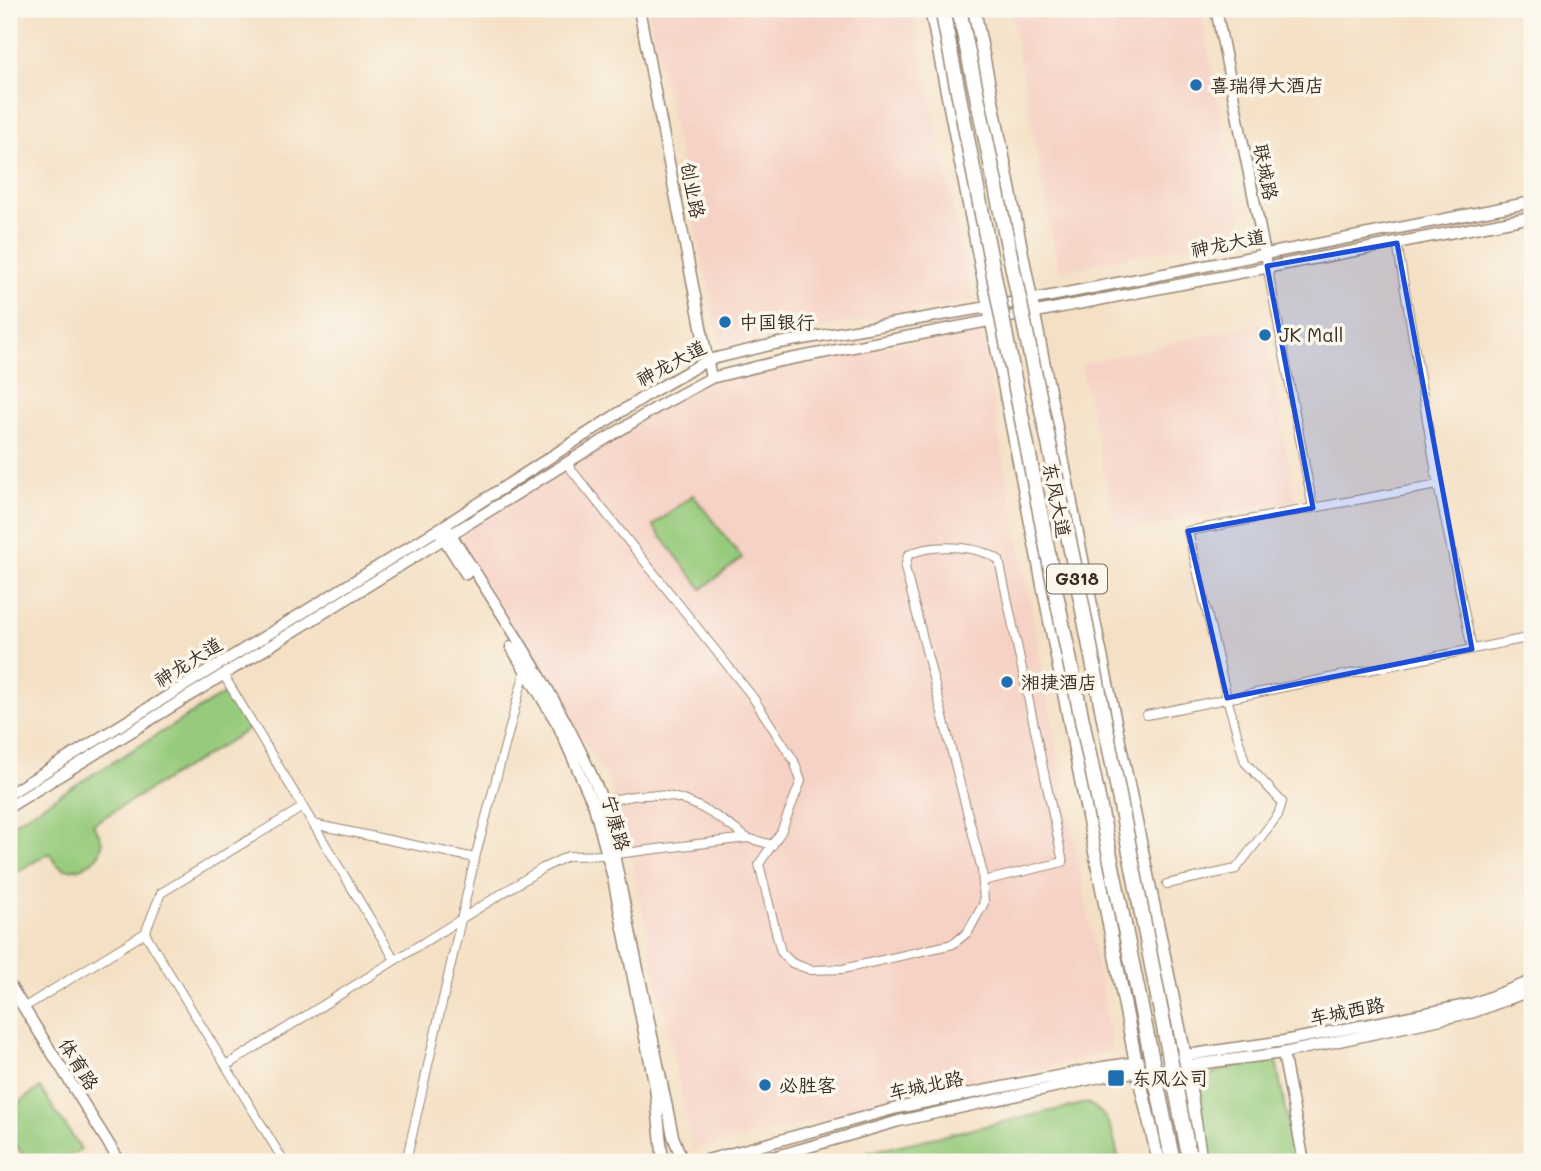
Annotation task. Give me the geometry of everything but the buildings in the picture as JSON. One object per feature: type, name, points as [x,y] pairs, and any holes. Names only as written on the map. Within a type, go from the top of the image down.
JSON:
[{"type":"highway","name":"东风大道","points":[[942,9],[1051,570],[1173,1162]]},
{"type":"highway","name":"东风大道","points":[[959,9],[1080,596],[1190,1162]]},
{"type":"main road","name":"创业路","points":[[639,9],[711,378]]},
{"type":"main road","points":[[931,9],[1137,1068],[1159,1162]]},
{"type":"main road","points":[[974,9],[1033,315],[1185,1062],[1201,1162]]},
{"type":"main road","name":"联城路","points":[[1216,9],[1265,254]]},
{"type":"main road","name":"神龙大道","points":[[9,807],[223,674],[650,393],[708,360],[774,344],[990,307],[1532,202]]},
{"type":"main road","name":"神龙大道","points":[[9,794],[444,531],[711,378],[780,361],[1033,315],[1267,266],[1532,217]]},
{"type":"main road","name":"宁康路","points":[[444,531],[527,666],[599,804],[612,855],[655,1087],[663,1162]]},
{"type":"main road","points":[[612,855],[667,1110],[678,1155],[683,1162]]},
{"type":"main road","name":"车城西路","points":[[1166,1070],[1185,1062],[1472,1003],[1532,981]]},
{"type":"main road","name":"体育路","points":[[9,984],[120,1162]]},
{"type":"main road","name":"车城西路","points":[[1164,1059],[1185,1062],[1283,1054],[1474,1012],[1532,990]]},
{"type":"main road","points":[[1283,1054],[1304,1162]]},
{"type":"main road","name":"车城北路","points":[[756,1162],[899,1121],[1105,1076],[1164,1059]]},
{"type":"main road","name":"车城北路","points":[[699,1162],[897,1108],[1137,1068],[1166,1070]]},
{"type":"street","points":[[1397,243],[1438,485],[1472,649]]},
{"type":"street","name":"联城路","points":[[1265,254],[1313,508]]},
{"type":"street","points":[[566,463],[752,696],[794,761],[801,781],[773,845],[759,864],[781,952],[792,963],[811,970],[843,969],[953,944],[968,932],[984,903],[983,881],[958,768],[905,568],[908,555],[919,549],[990,554],[999,561],[1063,862],[983,881]]},
{"type":"street","points":[[1167,884],[1236,869],[1278,815],[1282,802],[1245,762],[1227,698],[1188,531],[1438,485]]},
{"type":"street","points":[[1147,715],[1532,637]]},
{"type":"street","points":[[407,1162],[460,920],[527,666]]},
{"type":"street","points":[[223,674],[395,960]]},
{"type":"street","points":[[599,804],[650,792],[665,794],[709,809],[747,838]]},
{"type":"street","points":[[23,1008],[145,933],[161,893],[303,807]]},
{"type":"street","points":[[313,824],[475,859]]},
{"type":"street","points":[[226,1065],[543,868],[568,856],[612,855],[747,838],[773,845]]},
{"type":"street","points":[[145,933],[284,1161]]},
{"type":"highlighted area","points":[[1397,243],[1472,649],[1227,698],[1188,531],[1313,508],[1267,266]]},
{"type":"shaded area","points":[[648,9],[912,9],[973,300],[721,346]]},
{"type":"shaded area","points":[[1010,9],[1200,9],[1244,234],[1059,271]]},
{"type":"shaded area","points":[[1263,322],[1296,500],[1116,533],[1081,364]]},
{"type":"shaded area","points":[[980,330],[1113,1051],[693,1150],[630,852],[609,781],[460,543],[466,528],[711,378]]},
{"type":"green space","points":[[693,495],[742,558],[702,589],[653,526]]},
{"type":"green space","points":[[227,692],[249,729],[93,824],[100,836],[101,850],[86,866],[65,869],[58,865],[49,853],[9,877],[9,826]]},
{"type":"green space","points":[[1276,1060],[1295,1162],[1201,1162],[1193,1110],[1194,1096],[1199,1086],[1207,1078],[1228,1068]]},
{"type":"green space","points":[[40,1088],[81,1149],[59,1162],[27,1162],[9,1134],[9,1109]]},
{"type":"green space","points":[[1087,1103],[1107,1120],[1119,1162],[825,1162]]},
{"type":"place","name":"喜瑞得大酒店","points":[[1196,85]]},
{"type":"place","name":"中国银行","points":[[725,322]]},
{"type":"place","name":"JK Mall","points":[[1265,335]]},
{"type":"place","name":"湘捷酒店","points":[[1007,682]]},
{"type":"place","name":"东风公司","points":[[1116,1078]]},
{"type":"place","name":"必胜客","points":[[765,1085]]}]
